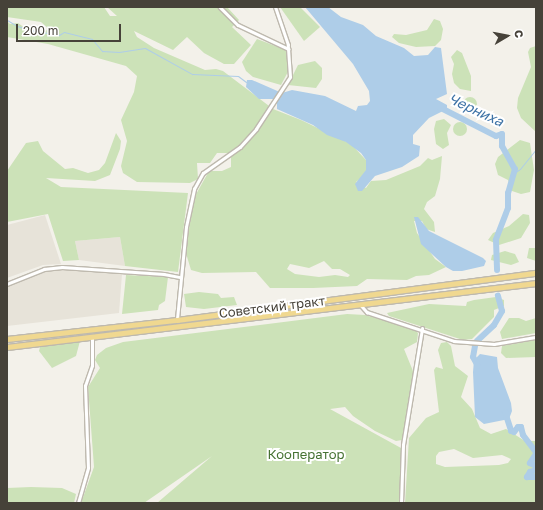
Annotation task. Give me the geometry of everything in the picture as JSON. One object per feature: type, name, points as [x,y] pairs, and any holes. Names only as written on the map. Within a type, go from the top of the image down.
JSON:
[{"type":"highway","name":"Советский тракт","points":[[7,339],[177,320],[536,273]]},
{"type":"highway","name":"Советский тракт","points":[[7,347],[536,282]]},
{"type":"street","points":[[220,7],[238,25],[256,36],[289,50]]},
{"type":"street","points":[[177,320],[186,227],[194,189],[203,173],[240,147],[256,129],[290,77],[289,50],[283,26],[275,7]]},
{"type":"street","points":[[7,284],[44,269],[62,267],[164,274],[180,277]]},
{"type":"street","points":[[360,304],[367,312],[422,329],[454,341],[475,344],[536,337]]},
{"type":"street","points":[[401,503],[403,446],[422,329]]},
{"type":"street","points":[[78,503],[88,468],[85,386],[92,366],[92,336]]},
{"type":"shaded area","points":[[45,215],[61,264],[43,265],[7,278],[7,225]]},
{"type":"shaded area","points":[[120,237],[125,266],[79,260],[75,241]]},
{"type":"shaded area","points":[[62,269],[122,274],[119,313],[7,326],[7,286],[39,273]]},
{"type":"green space","points":[[7,7],[104,7],[110,16],[117,16],[107,7],[227,7],[239,20],[232,27],[251,45],[234,64],[224,64],[204,53],[187,37],[173,50],[134,31],[137,37],[154,48],[205,70],[216,69],[223,71],[273,109],[301,120],[351,144],[366,160],[366,174],[356,182],[366,188],[371,181],[386,180],[420,166],[428,158],[432,160],[442,156],[440,179],[435,196],[427,202],[424,209],[434,222],[435,232],[426,229],[422,221],[414,221],[417,233],[435,259],[446,267],[429,275],[416,276],[407,280],[367,279],[357,286],[313,288],[270,288],[256,272],[202,273],[191,270],[185,250],[195,196],[209,171],[222,171],[231,167],[231,153],[217,153],[210,163],[197,163],[198,179],[190,183],[137,182],[123,173],[121,166],[127,141],[121,120],[134,92],[137,76],[126,66],[48,44],[7,37],[7,21],[10,24],[18,23],[36,36],[49,29],[41,22],[7,17]],"holes":[[[324,261],[332,269],[340,269],[350,275],[348,277],[335,275],[319,277],[295,274],[287,269],[290,264],[309,268]]]},
{"type":"green space","points":[[280,7],[300,7],[320,27],[304,41]]},
{"type":"green space","points":[[434,19],[440,21],[443,29],[441,40],[435,46],[416,47],[399,43],[392,37],[394,34],[406,35],[427,30]]},
{"type":"green space","points":[[257,39],[286,50],[290,58],[290,68],[281,85],[253,77],[246,71],[242,62]]},
{"type":"green space","points":[[536,46],[536,132],[521,118],[517,108],[518,98],[531,67],[528,52],[530,48]]},
{"type":"green space","points":[[457,50],[462,53],[471,76],[471,91],[460,89],[454,83],[452,74],[454,64],[451,57]]},
{"type":"green space","points":[[315,61],[322,68],[322,79],[316,88],[288,85],[298,65]]},
{"type":"green space","points":[[470,97],[475,99],[477,104],[475,109],[470,111],[465,109],[463,104],[465,99]]},
{"type":"green space","points":[[444,119],[451,125],[447,133],[449,145],[443,149],[436,144],[434,129],[436,121]]},
{"type":"green space","points":[[460,122],[465,124],[467,129],[465,134],[460,136],[455,134],[453,129],[455,124]]},
{"type":"green space","points":[[116,133],[121,141],[120,149],[110,175],[95,181],[46,178],[61,187],[188,193],[178,272],[125,266],[120,237],[75,241],[79,260],[63,261],[48,214],[7,222],[7,171],[26,143],[38,141],[43,151],[65,169],[73,168],[88,173],[99,170],[105,163]]},
{"type":"green space","points":[[520,140],[530,143],[534,170],[530,192],[521,194],[512,191],[508,180],[498,175],[495,164],[498,157]]},
{"type":"green space","points":[[523,214],[529,215],[530,223],[521,238],[499,245],[488,240],[493,233],[509,226]]},
{"type":"green space","points":[[529,248],[536,248],[536,261],[527,258]]},
{"type":"green space","points":[[505,251],[515,254],[519,262],[511,265],[491,260],[492,255]]},
{"type":"green space","points":[[126,275],[168,277],[165,301],[159,305],[158,310],[122,314]]},
{"type":"green space","points":[[199,292],[218,294],[221,298],[234,297],[237,305],[204,309],[186,307],[184,294]]},
{"type":"green space","points":[[496,297],[504,300],[504,306],[494,310],[494,317],[472,339],[463,340],[389,316],[387,313],[429,304],[466,306],[467,302]]},
{"type":"green space","name":"Кооператор","points":[[347,314],[365,315],[414,329],[418,333],[417,342],[404,349],[415,376],[402,440],[396,441],[375,431],[353,416],[345,407],[330,409],[401,448],[403,484],[400,503],[157,503],[212,456],[144,503],[81,503],[94,467],[88,387],[100,368],[95,360],[97,355],[106,348],[123,342]]},
{"type":"green space","points":[[509,318],[519,318],[526,321],[536,318],[536,333],[502,339],[500,332]]},
{"type":"green space","points":[[536,340],[536,357],[506,358],[501,353],[502,346]]},
{"type":"green space","points":[[80,341],[76,356],[52,368],[39,351],[40,347]]},
{"type":"green space","points":[[447,342],[451,346],[455,366],[468,376],[461,397],[472,409],[480,428],[491,434],[506,429],[525,441],[536,441],[536,503],[405,503],[409,438],[426,418],[439,412],[434,370],[436,367],[443,369],[438,350],[441,343]],"holes":[[[454,449],[473,458],[502,455],[511,459],[508,463],[499,465],[445,467],[436,464],[436,456],[439,452]]]},
{"type":"green space","points":[[7,488],[62,488],[76,494],[74,503],[7,503]]},
{"type":"water","points":[[305,7],[328,7],[341,17],[363,25],[376,36],[404,48],[414,56],[428,55],[435,47],[441,48],[447,94],[436,99],[447,105],[447,109],[429,118],[413,135],[413,144],[420,146],[419,156],[402,167],[375,176],[362,191],[358,191],[355,184],[366,170],[366,160],[361,153],[346,142],[327,135],[313,125],[277,109],[277,99],[259,99],[246,87],[247,80],[252,80],[282,93],[292,90],[325,96],[356,111],[358,106],[367,105],[370,101],[369,91],[353,64]]},
{"type":"water","points":[[414,217],[418,217],[429,231],[483,258],[486,261],[484,266],[462,271],[453,271],[446,267],[421,244]]},
{"type":"water","points":[[480,354],[497,357],[498,368],[511,403],[512,411],[509,419],[484,424],[475,417],[473,372],[474,360]]},
{"type":"waterway","points":[[7,20],[17,26],[35,31],[59,35],[64,32],[92,39],[102,51],[119,52],[145,48],[192,74],[238,76],[246,82]]},
{"type":"waterway","name":"Черниха","points":[[439,107],[496,136],[502,134],[502,146],[515,169],[508,193],[508,208],[496,240],[497,270]]},
{"type":"waterway","points":[[514,173],[520,169],[536,149]]},
{"type":"waterway","name":"Черниха","points":[[477,341],[494,325],[502,311],[498,296]]},
{"type":"waterway","name":"Черниха","points":[[475,346],[473,357],[478,366]]},
{"type":"waterway","name":"Черниха","points":[[505,412],[511,431],[514,432],[518,427],[521,427],[523,435],[536,452]]},
{"type":"waterway","name":"Черниха","points":[[536,454],[530,463],[536,466]]},
{"type":"waterway","name":"Черниха","points":[[536,470],[530,472],[527,477],[536,477]]}]
